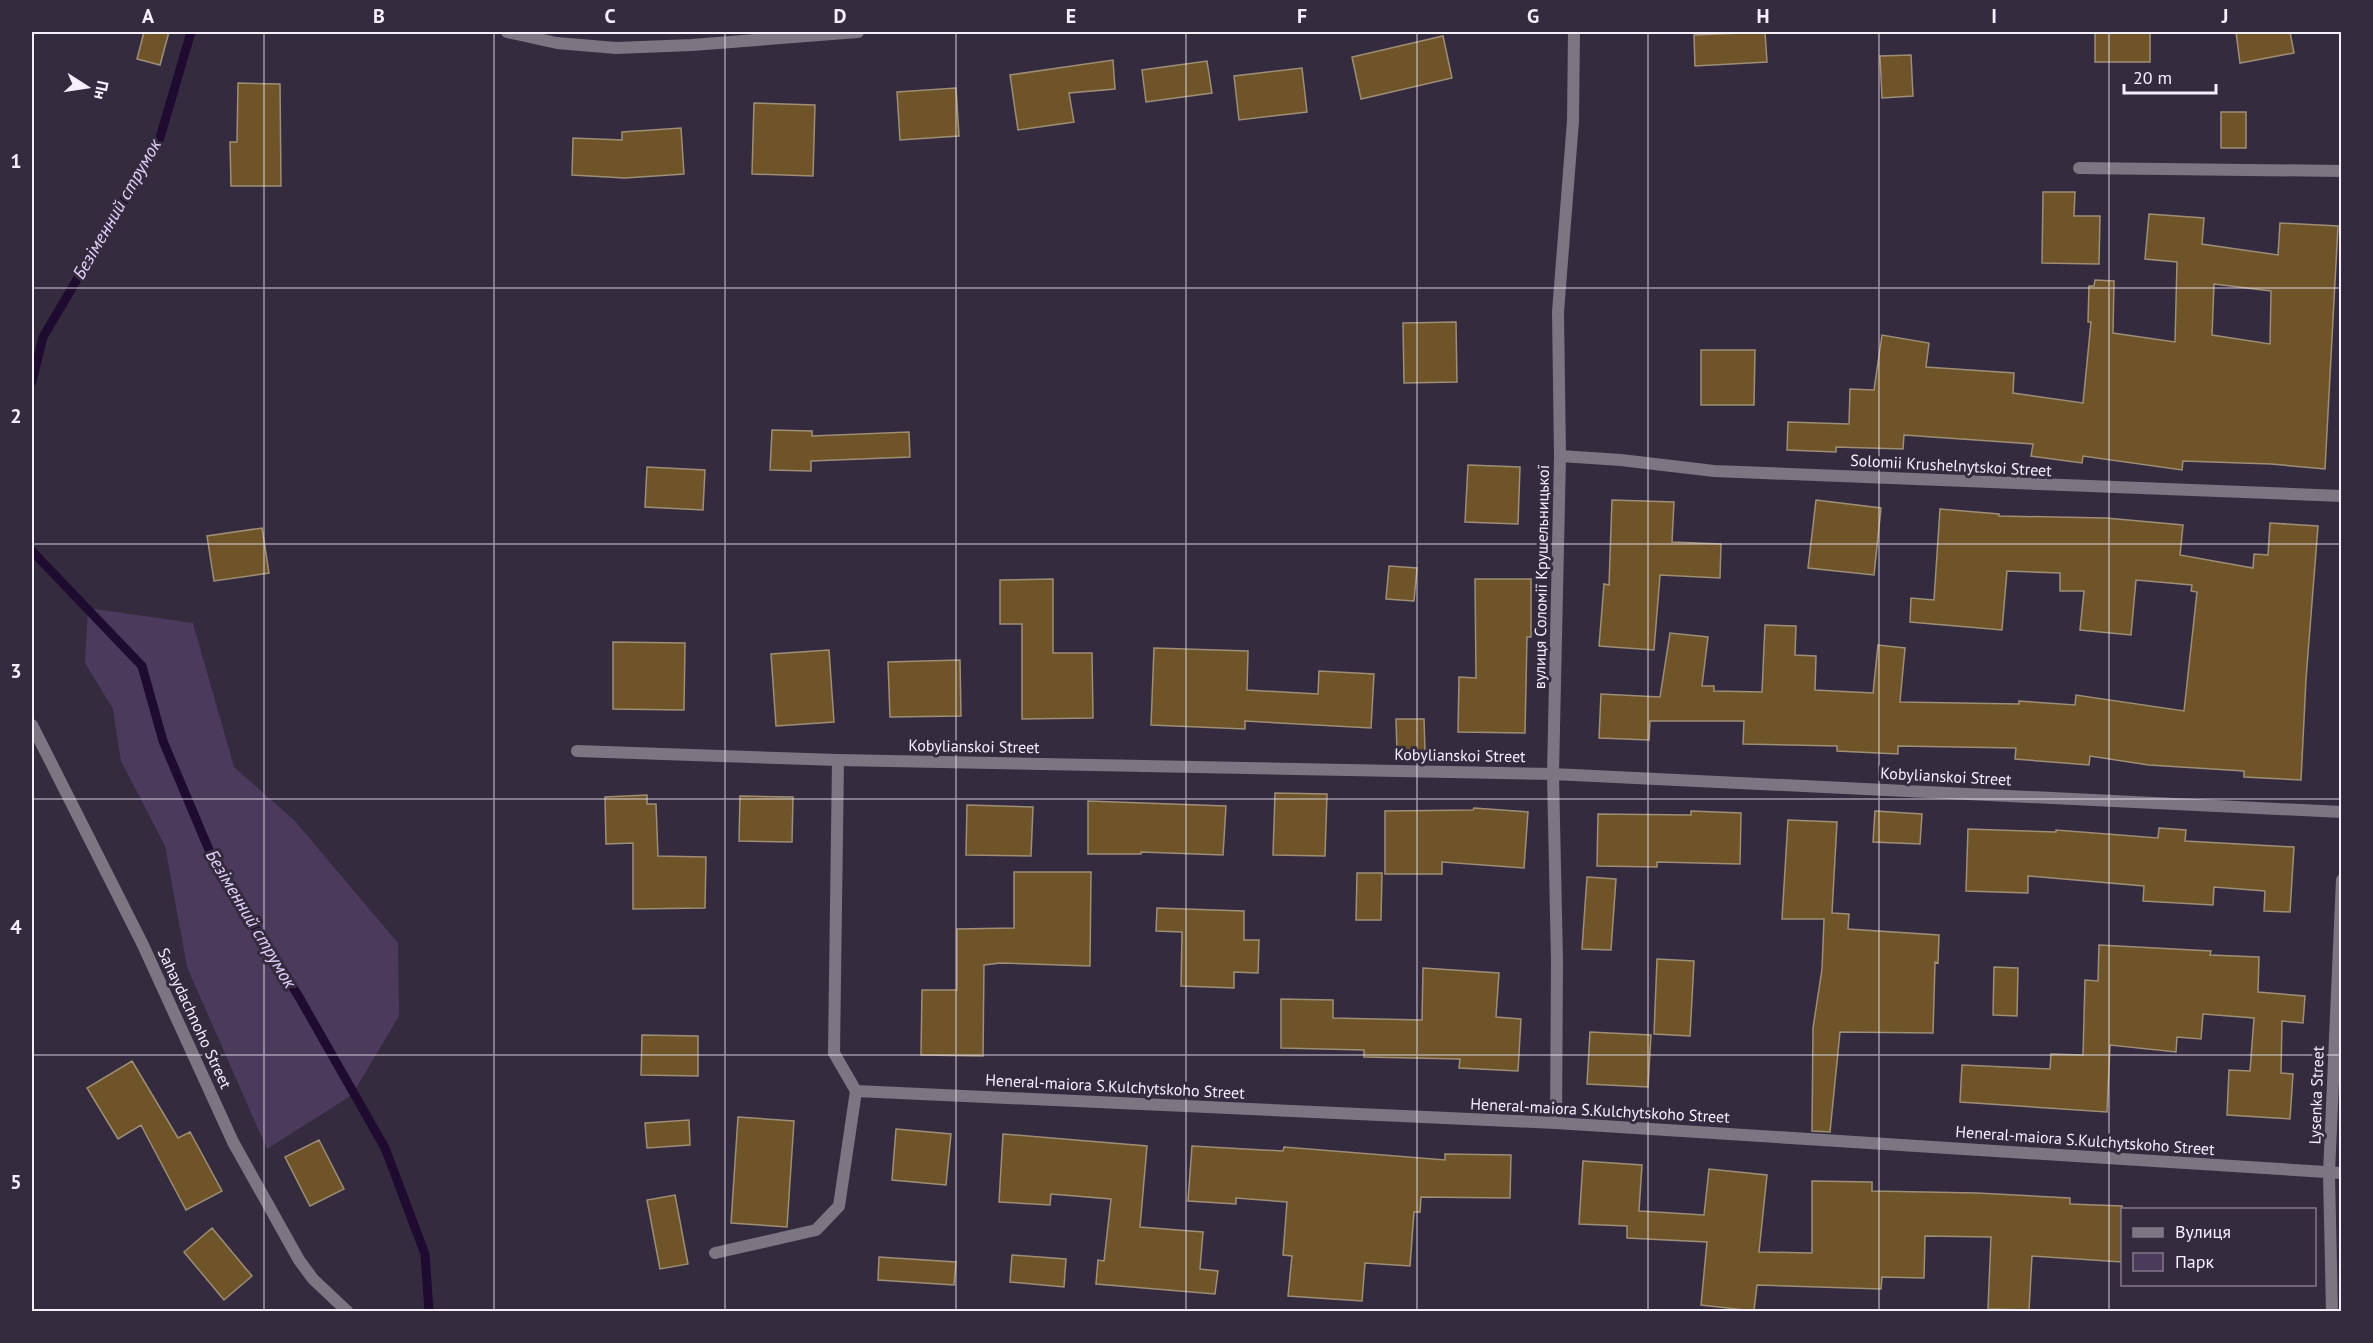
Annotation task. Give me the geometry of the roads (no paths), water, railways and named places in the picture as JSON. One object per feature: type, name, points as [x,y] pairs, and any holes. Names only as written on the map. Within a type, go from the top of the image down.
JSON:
[{"type":"street","points":[[507,32],[557,43],[616,48],[692,45],[858,32]]},
{"type":"street","name":"вулиця Соломії Крушельницької","points":[[1556,1123],[1557,961],[1553,774],[1560,456],[1558,312],[1573,121],[1574,32]]},
{"type":"street","points":[[2079,168],[2342,171]]},
{"type":"street","name":"Solomii Krushelnytskoi Street","points":[[1560,456],[1621,460],[1714,471],[2342,496]]},
{"type":"street","name":"Sahaydachnoho Street","points":[[32,725],[143,945],[233,1142],[299,1260],[313,1279],[348,1311]]},
{"type":"street","name":"Kobylianskoi Street","points":[[577,751],[838,760],[1553,774],[2342,812]]},
{"type":"street","points":[[715,1253],[816,1230],[839,1206],[856,1091],[834,1053],[838,760]]},
{"type":"street","name":"Lysenka Street","points":[[2332,1311],[2342,880]]},
{"type":"street","name":"Heneral-maiora S.Kulchytskoho Street","points":[[856,1091],[1556,1123],[2335,1173]]},
{"type":"waterway","name":"Безіменний струмок","points":[[32,382],[43,337],[159,141],[191,32]]},
{"type":"waterway","name":"Безіменний струмок","points":[[32,551],[142,666],[163,741],[215,864],[299,997],[385,1148],[425,1254],[429,1312]]}]
